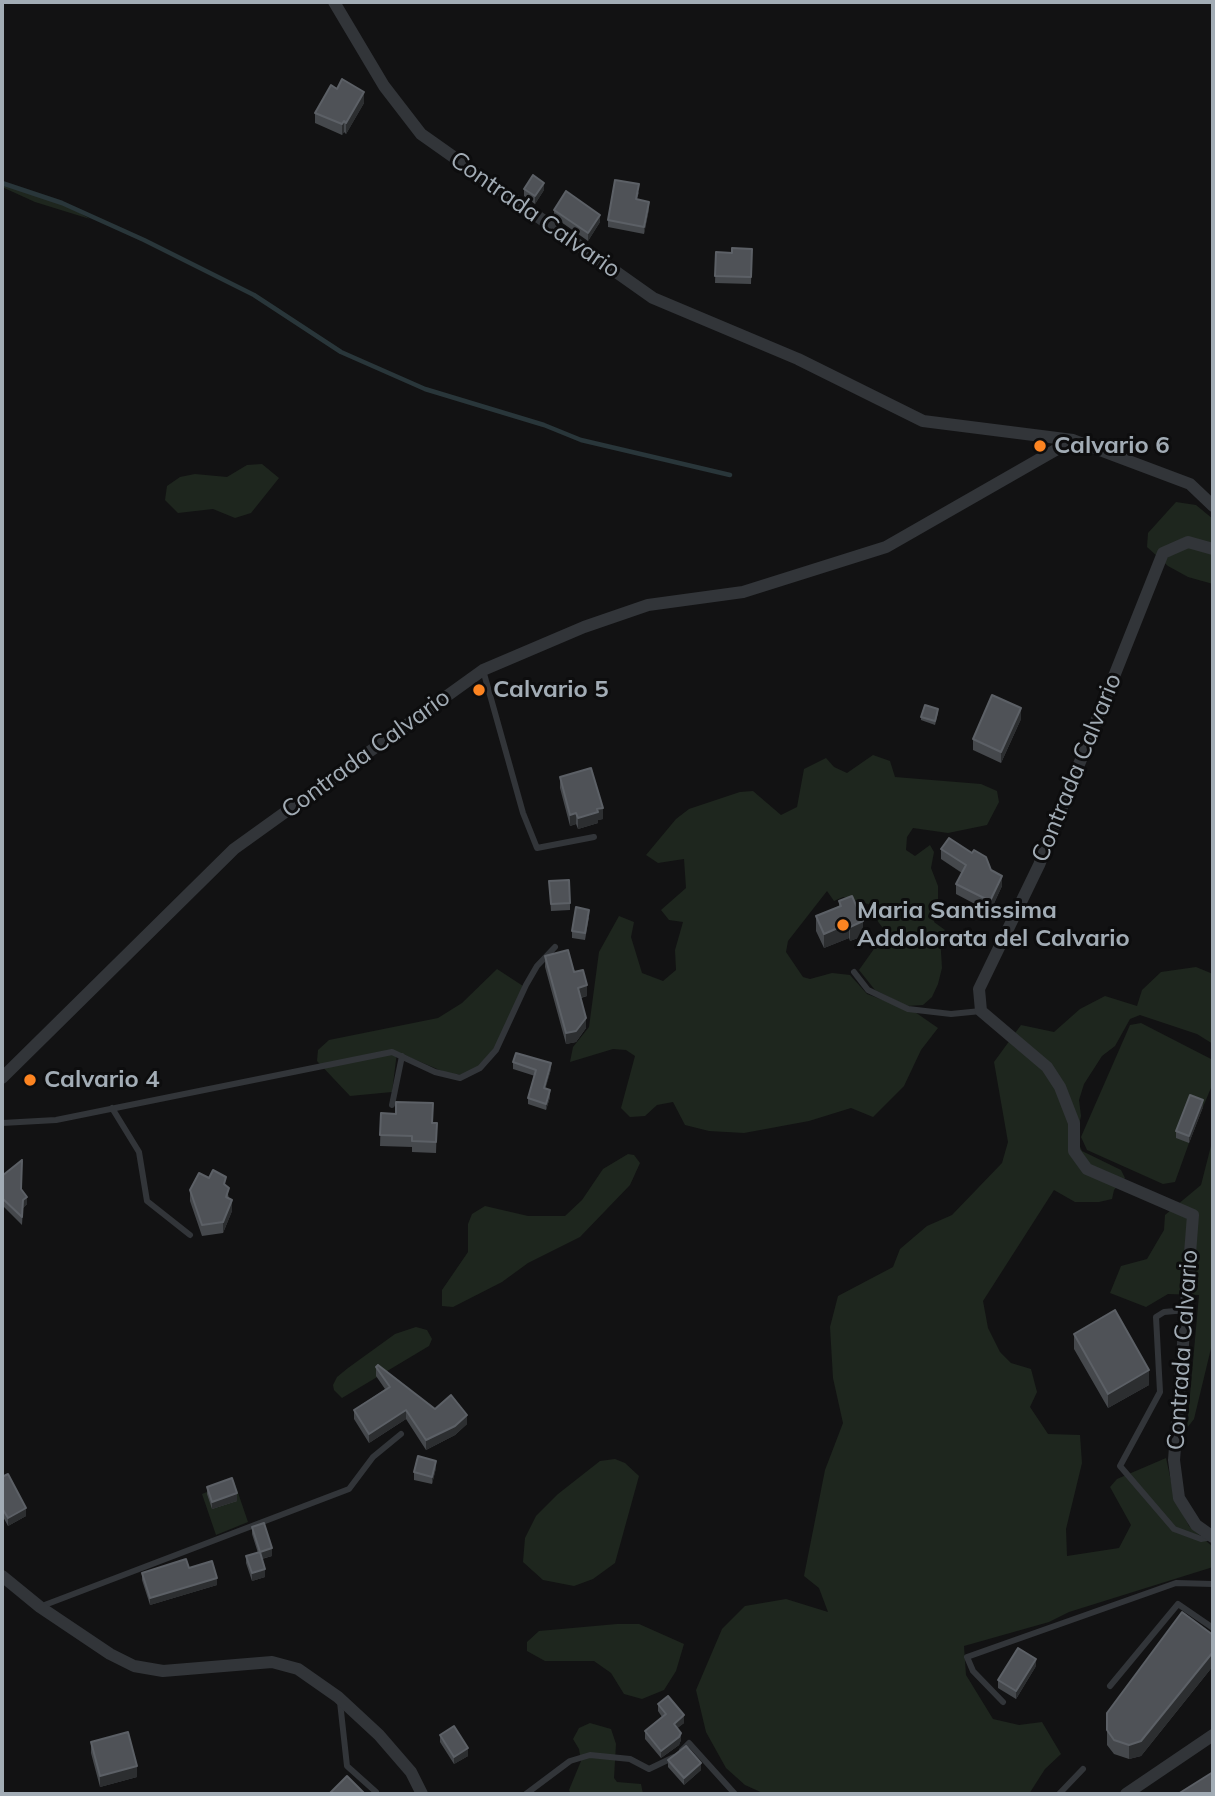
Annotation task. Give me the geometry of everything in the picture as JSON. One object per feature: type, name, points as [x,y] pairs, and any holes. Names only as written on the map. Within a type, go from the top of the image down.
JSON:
[{"type":"street","name":"Contrada Calvario","points":[[334,2],[384,86],[421,134],[653,298],[798,359],[923,421],[1073,440],[1190,484],[1213,506]]},
{"type":"street","name":"Contrada Calvario","points":[[2,1078],[234,849],[483,670],[584,627],[648,605],[743,592],[886,547],[1073,440]]},
{"type":"street","name":"Contrada Calvario","points":[[1213,550],[1188,542],[1163,553],[1039,865],[979,989],[981,1011],[1047,1067],[1060,1087],[1074,1124],[1074,1151],[1087,1169],[1193,1215],[1174,1460],[1179,1499],[1196,1525],[1213,1537]]},
{"type":"street","points":[[2,1576],[110,1654],[134,1666],[163,1671],[272,1662],[298,1669],[338,1697],[395,1753],[411,1772],[422,1794]]},
{"type":"street","points":[[1126,1794],[1213,1735]]},
{"type":"lane","points":[[483,670],[523,813],[537,848],[594,837]]},
{"type":"lane","points":[[2,1123],[56,1120],[392,1052],[435,1072],[460,1078],[480,1068],[496,1050],[537,966],[555,947]]},
{"type":"lane","points":[[854,972],[867,990],[908,1009],[951,1014],[981,1011]]},
{"type":"lane","points":[[392,1105],[402,1056]]},
{"type":"lane","points":[[112,1108],[139,1152],[147,1201],[190,1235]]},
{"type":"lane","points":[[1186,1310],[1164,1312],[1156,1317],[1160,1392],[1120,1466],[1174,1529],[1201,1539],[1213,1537]]},
{"type":"lane","points":[[40,1606],[349,1489],[373,1457],[401,1434]]},
{"type":"lane","points":[[1003,1702],[973,1671],[968,1657],[1176,1583],[1213,1584]]},
{"type":"lane","points":[[1110,1686],[1178,1604],[1213,1628]]},
{"type":"lane","points":[[338,1697],[343,1715],[347,1766],[376,1792]]},
{"type":"lane","points":[[526,1794],[570,1761],[610,1756],[629,1759],[649,1769],[669,1761],[689,1743],[735,1794]]},
{"type":"lane","points":[[1059,1794],[1083,1769]]},
{"type":"shaded area","points":[[2,182],[58,200],[90,219],[35,202],[2,187]]},
{"type":"shaded area","points":[[262,464],[279,478],[251,513],[235,518],[213,509],[178,513],[165,500],[167,486],[180,477],[195,474],[227,477],[247,465]]},
{"type":"shaded area","points":[[1176,502],[1196,505],[1213,519],[1213,584],[1188,577],[1168,566],[1147,547],[1148,533]]},
{"type":"shaded area","points":[[873,755],[890,761],[895,777],[981,784],[997,791],[999,802],[987,825],[948,833],[913,828],[907,837],[906,850],[915,856],[930,845],[934,852],[931,868],[938,886],[938,908],[934,922],[945,930],[940,935],[942,968],[938,984],[932,997],[923,1005],[907,1006],[875,990],[859,970],[886,932],[876,919],[874,908],[868,904],[843,897],[834,901],[827,891],[788,941],[786,952],[803,977],[810,979],[832,973],[850,975],[867,994],[915,1012],[938,1028],[921,1050],[904,1086],[873,1117],[851,1108],[809,1121],[744,1133],[709,1131],[685,1125],[673,1102],[657,1105],[645,1116],[630,1117],[621,1108],[635,1056],[626,1050],[613,1049],[570,1062],[573,1047],[589,1027],[599,952],[619,916],[634,922],[631,937],[642,973],[663,981],[676,970],[675,950],[683,922],[669,920],[661,910],[686,888],[684,859],[658,863],[646,855],[676,819],[689,809],[740,792],[753,791],[781,815],[797,807],[804,769],[826,758],[834,767],[847,773]]},
{"type":"shaded area","points":[[1196,967],[1213,974],[1213,1044],[1197,1034],[1140,1015],[1130,1019],[1115,1046],[1102,1056],[1084,1084],[1079,1100],[1081,1116],[1076,1138],[1082,1151],[1121,1170],[1125,1178],[1114,1190],[1112,1199],[1099,1202],[1075,1202],[1054,1190],[983,1301],[988,1328],[1000,1352],[1011,1363],[1031,1369],[1037,1392],[1030,1407],[1048,1434],[1080,1435],[1082,1463],[1066,1529],[1067,1556],[1119,1548],[1131,1525],[1110,1487],[1117,1479],[1166,1458],[1175,1499],[1189,1526],[1213,1547],[1213,1567],[1069,1612],[1049,1622],[964,1646],[966,1675],[993,1719],[1019,1725],[1042,1722],[1061,1754],[1045,1769],[1029,1794],[765,1794],[745,1785],[726,1768],[706,1732],[696,1690],[722,1629],[745,1606],[786,1599],[828,1612],[819,1588],[804,1576],[825,1470],[843,1423],[833,1378],[830,1327],[838,1296],[893,1267],[900,1249],[927,1226],[952,1215],[1002,1163],[1008,1142],[994,1062],[1021,1025],[1054,1032],[1080,1009],[1105,996],[1137,1006],[1142,990],[1161,972]]},
{"type":"shaded area","points":[[497,969],[523,986],[496,1046],[478,1067],[465,1075],[449,1074],[397,1052],[392,1092],[350,1096],[317,1061],[318,1050],[329,1040],[438,1018],[462,1003]]},
{"type":"shaded area","points":[[1141,1023],[1213,1060],[1213,1083],[1203,1107],[1190,1103],[1189,1143],[1175,1182],[1163,1184],[1087,1150],[1081,1137],[1130,1025]]},
{"type":"shaded area","points":[[1213,1138],[1213,1340],[1194,1419],[1187,1428],[1199,1295],[1168,1294],[1146,1307],[1110,1293],[1121,1266],[1147,1259],[1164,1230],[1165,1215],[1201,1185]]},
{"type":"shaded area","points":[[628,1154],[634,1155],[640,1163],[630,1185],[580,1237],[528,1263],[502,1282],[453,1307],[442,1306],[442,1290],[468,1252],[468,1224],[472,1214],[485,1206],[528,1216],[565,1216],[582,1200],[603,1169]]},
{"type":"shaded area","points":[[416,1327],[427,1330],[432,1339],[429,1346],[342,1398],[334,1390],[337,1377],[348,1368],[395,1334]]},
{"type":"shaded area","points":[[615,1459],[625,1463],[639,1476],[615,1563],[593,1579],[574,1586],[543,1580],[523,1562],[525,1538],[536,1516],[558,1494],[600,1461]]},
{"type":"shaded area","points":[[234,1481],[248,1522],[216,1535],[202,1494]]},
{"type":"shaded area","points":[[639,1624],[684,1644],[676,1671],[664,1690],[642,1699],[624,1694],[611,1673],[594,1661],[545,1661],[527,1651],[527,1642],[539,1631]]},
{"type":"shaded area","points":[[590,1723],[611,1729],[616,1744],[614,1778],[617,1782],[641,1784],[643,1794],[571,1794],[569,1790],[581,1761],[579,1749],[573,1739],[579,1728]]},
{"type":"building","points":[[342,79],[364,92],[346,123],[344,121],[342,124],[315,113],[331,85],[337,89]]},
{"type":"building","points":[[533,175],[544,183],[535,196],[524,189]]},
{"type":"building","points":[[615,180],[639,184],[636,199],[649,202],[644,227],[608,220]]},
{"type":"building","points":[[566,191],[600,215],[588,233],[554,210]]},
{"type":"building","points":[[732,248],[752,249],[751,277],[715,276],[716,252],[732,253]]},
{"type":"building","points":[[992,695],[1021,708],[1001,752],[973,739]]},
{"type":"building","points":[[925,705],[938,709],[935,721],[921,717]]},
{"type":"building","points":[[591,768],[603,808],[578,818],[576,813],[570,815],[560,777]]},
{"type":"building","points":[[949,838],[972,853],[974,850],[986,857],[991,870],[1002,876],[990,901],[956,884],[966,865],[941,849]]},
{"type":"building","points":[[569,880],[570,903],[551,904],[549,881]]},
{"type":"building","points":[[852,896],[863,921],[850,927],[849,923],[824,934],[816,916],[841,906],[839,901]]},
{"type":"building","points":[[576,907],[589,910],[585,933],[572,931]]},
{"type":"building","points":[[568,950],[574,972],[583,970],[587,985],[578,988],[586,1018],[576,1031],[566,1033],[545,956]]},
{"type":"building","points":[[516,1053],[551,1063],[544,1088],[550,1090],[546,1104],[528,1098],[536,1070],[513,1062]]},
{"type":"building","points":[[1190,1095],[1203,1100],[1189,1136],[1176,1131]]},
{"type":"building","points":[[396,1102],[433,1103],[432,1123],[437,1123],[436,1142],[412,1141],[412,1136],[380,1135],[381,1113],[396,1114]]},
{"type":"building","points":[[22,1160],[21,1189],[27,1197],[23,1200],[22,1217],[2,1198],[2,1176]]},
{"type":"building","points":[[213,1170],[226,1177],[224,1184],[229,1188],[226,1197],[232,1200],[223,1222],[202,1225],[190,1190],[199,1173],[209,1178]]},
{"type":"building","points":[[1115,1310],[1149,1370],[1108,1394],[1074,1334]]},
{"type":"building","points":[[378,1365],[435,1409],[451,1395],[467,1415],[455,1426],[426,1440],[406,1410],[369,1434],[354,1410],[390,1387],[376,1367]]},
{"type":"building","points":[[418,1456],[436,1461],[432,1477],[414,1472]]},
{"type":"building","points":[[8,1474],[26,1508],[8,1518],[2,1508],[2,1477]]},
{"type":"building","points":[[232,1478],[237,1493],[212,1502],[207,1487]]},
{"type":"building","points":[[264,1523],[272,1548],[260,1552],[252,1527]]},
{"type":"building","points":[[260,1552],[265,1569],[252,1573],[246,1556]]},
{"type":"building","points":[[186,1559],[189,1568],[212,1561],[217,1578],[150,1598],[142,1573]]},
{"type":"building","points":[[1182,1612],[1213,1635],[1213,1652],[1141,1741],[1129,1745],[1114,1740],[1107,1730],[1107,1713]]},
{"type":"building","points":[[1018,1648],[1036,1659],[1016,1691],[998,1680]]},
{"type":"building","points":[[668,1696],[684,1715],[674,1724],[681,1733],[679,1737],[661,1751],[645,1731],[666,1714],[658,1704]]},
{"type":"building","points":[[454,1726],[468,1748],[454,1757],[440,1735]]},
{"type":"building","points":[[128,1732],[137,1766],[100,1776],[91,1742]]},
{"type":"building","points":[[686,1746],[701,1763],[684,1778],[668,1760]]},
{"type":"building","points":[[1213,1772],[1213,1794],[1178,1794]]},
{"type":"building","points":[[347,1776],[365,1794],[329,1794]]},
{"type":"waterway","points":[[2,183],[62,203],[144,240],[254,295],[341,352],[425,389],[544,425],[581,440],[730,475]]},
{"type":"place","name":"Calvario 6","points":[[1040,446]]},
{"type":"place","name":"Calvario 5","points":[[479,690]]},
{"type":"place","name":"Maria Santissima Addolorata del Calvario","points":[[843,925]]},
{"type":"place","name":"Calvario 4","points":[[30,1080]]}]
